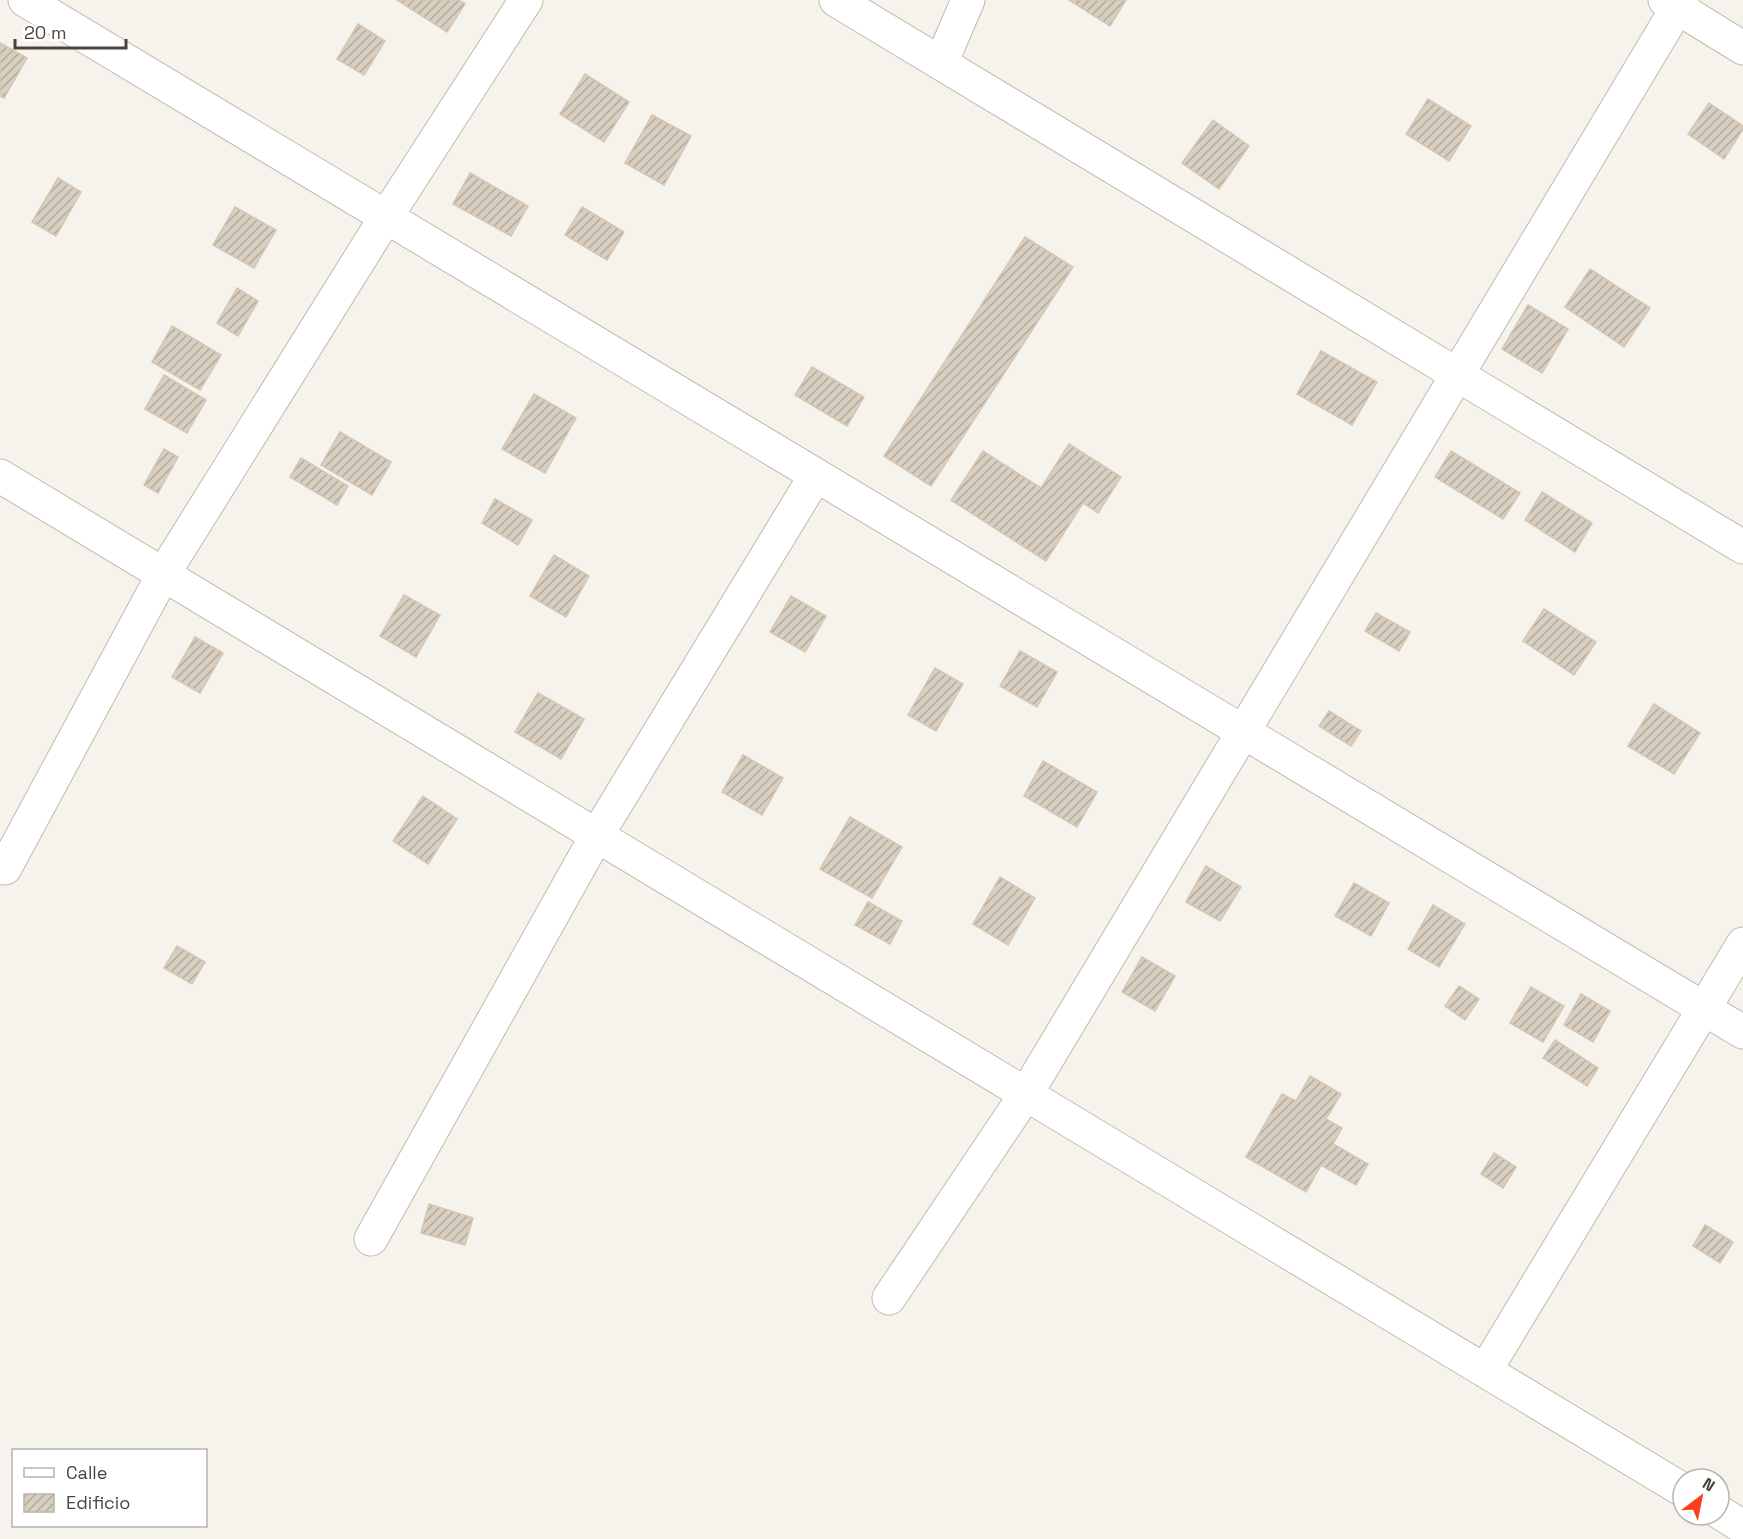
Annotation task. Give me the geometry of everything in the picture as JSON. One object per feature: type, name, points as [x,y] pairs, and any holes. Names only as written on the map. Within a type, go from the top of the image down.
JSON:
[{"type":"street","points":[[25,0],[1743,1032]]},
{"type":"street","points":[[4,868],[164,573],[386,217],[526,0]]},
{"type":"street","points":[[836,0],[1743,547]]},
{"type":"street","points":[[941,63],[968,0]]},
{"type":"street","points":[[889,1298],[1026,1094],[1457,375],[1675,2],[1743,48]]},
{"type":"street","points":[[371,1239],[597,835],[816,475]]},
{"type":"street","points":[[0,476],[1671,1483]]},
{"type":"street","points":[[1485,1371],[1743,944]]},
{"type":"building","points":[[397,0],[459,0],[465,4],[447,32]]},
{"type":"building","points":[[1069,0],[1126,0],[1110,26]]},
{"type":"building","points":[[358,24],[385,41],[364,75],[337,59]]},
{"type":"building","points":[[0,43],[27,58],[4,98],[0,96]]},
{"type":"building","points":[[585,74],[629,102],[604,142],[560,114]]},
{"type":"building","points":[[1428,99],[1471,126],[1449,161],[1406,134]]},
{"type":"building","points":[[1709,103],[1743,126],[1724,159],[1688,134]]},
{"type":"building","points":[[652,115],[691,136],[664,185],[625,163]]},
{"type":"building","points":[[1213,120],[1249,146],[1219,189],[1182,163]]},
{"type":"building","points":[[470,173],[528,206],[511,236],[453,204]]},
{"type":"building","points":[[58,178],[81,192],[56,236],[32,222]]},
{"type":"building","points":[[235,207],[276,230],[254,268],[213,245]]},
{"type":"building","points":[[582,207],[624,232],[607,260],[565,235]]},
{"type":"building","points":[[1025,237],[1073,267],[931,486],[884,456]]},
{"type":"building","points":[[1590,269],[1650,308],[1624,347],[1565,307]]},
{"type":"building","points":[[237,288],[258,301],[238,336],[217,323]]},
{"type":"building","points":[[1528,305],[1568,329],[1542,373],[1502,349]]},
{"type":"building","points":[[172,326],[221,355],[200,390],[152,362]]},
{"type":"building","points":[[1321,351],[1377,382],[1352,425],[1297,394]]},
{"type":"building","points":[[812,367],[864,397],[847,426],[795,395]]},
{"type":"building","points":[[164,375],[206,400],[187,433],[145,409]]},
{"type":"building","points":[[534,394],[576,418],[545,473],[502,449]]},
{"type":"building","points":[[340,432],[391,462],[372,495],[321,465]]},
{"type":"building","points":[[1069,444],[1121,477],[1098,513],[1083,503],[1046,561],[951,500],[983,451],[1041,488]]},
{"type":"building","points":[[164,449],[178,457],[158,493],[144,485]]},
{"type":"building","points":[[1451,451],[1520,493],[1503,519],[1435,477]]},
{"type":"building","points":[[301,458],[348,486],[337,505],[290,477]]},
{"type":"building","points":[[1542,492],[1592,523],[1575,552],[1525,520]]},
{"type":"building","points":[[495,499],[532,520],[518,545],[482,523]]},
{"type":"building","points":[[554,555],[589,576],[566,617],[530,596]]},
{"type":"building","points":[[404,595],[440,615],[416,657],[380,636]]},
{"type":"building","points":[[791,596],[826,616],[805,652],[770,632]]},
{"type":"building","points":[[1544,609],[1596,642],[1574,675],[1523,641]]},
{"type":"building","points":[[1376,613],[1410,632],[1399,651],[1365,631]]},
{"type":"building","points":[[195,637],[223,653],[200,693],[172,677]]},
{"type":"building","points":[[1020,651],[1057,672],[1037,707],[1000,686]]},
{"type":"building","points":[[935,668],[963,684],[936,731],[908,715]]},
{"type":"building","points":[[538,693],[584,719],[561,759],[515,732]]},
{"type":"building","points":[[1654,704],[1700,733],[1674,774],[1628,746]]},
{"type":"building","points":[[1329,711],[1361,731],[1351,746],[1319,726]]},
{"type":"building","points":[[743,755],[783,778],[762,815],[722,792]]},
{"type":"building","points":[[1043,761],[1097,792],[1077,827],[1024,796]]},
{"type":"building","points":[[423,796],[457,819],[428,864],[393,841]]},
{"type":"building","points":[[850,817],[902,847],[872,898],[820,869]]},
{"type":"building","points":[[1206,866],[1241,887],[1220,921],[1186,902]]},
{"type":"building","points":[[1000,877],[1035,898],[1008,945],[973,924]]},
{"type":"building","points":[[1354,883],[1389,903],[1371,936],[1335,916]]},
{"type":"building","points":[[868,902],[902,921],[890,944],[855,925]]},
{"type":"building","points":[[1433,905],[1465,924],[1439,967],[1408,949]]},
{"type":"building","points":[[177,946],[205,962],[192,984],[164,968]]},
{"type":"building","points":[[1142,957],[1175,976],[1155,1011],[1122,992]]},
{"type":"building","points":[[1459,986],[1479,999],[1465,1020],[1445,1006]]},
{"type":"building","points":[[1531,987],[1564,1006],[1543,1042],[1510,1023]]},
{"type":"building","points":[[1581,994],[1610,1011],[1593,1042],[1564,1025]]},
{"type":"building","points":[[1555,1040],[1598,1068],[1587,1086],[1543,1058]]},
{"type":"building","points":[[1310,1076],[1341,1094],[1326,1119],[1342,1128],[1333,1144],[1368,1164],[1356,1185],[1321,1165],[1306,1192],[1246,1157],[1282,1094],[1296,1101]]},
{"type":"building","points":[[1494,1153],[1516,1167],[1503,1188],[1481,1174]]},
{"type":"building","points":[[429,1204],[473,1218],[465,1245],[421,1233]]},
{"type":"building","points":[[1705,1225],[1733,1242],[1720,1263],[1693,1246]]}]
